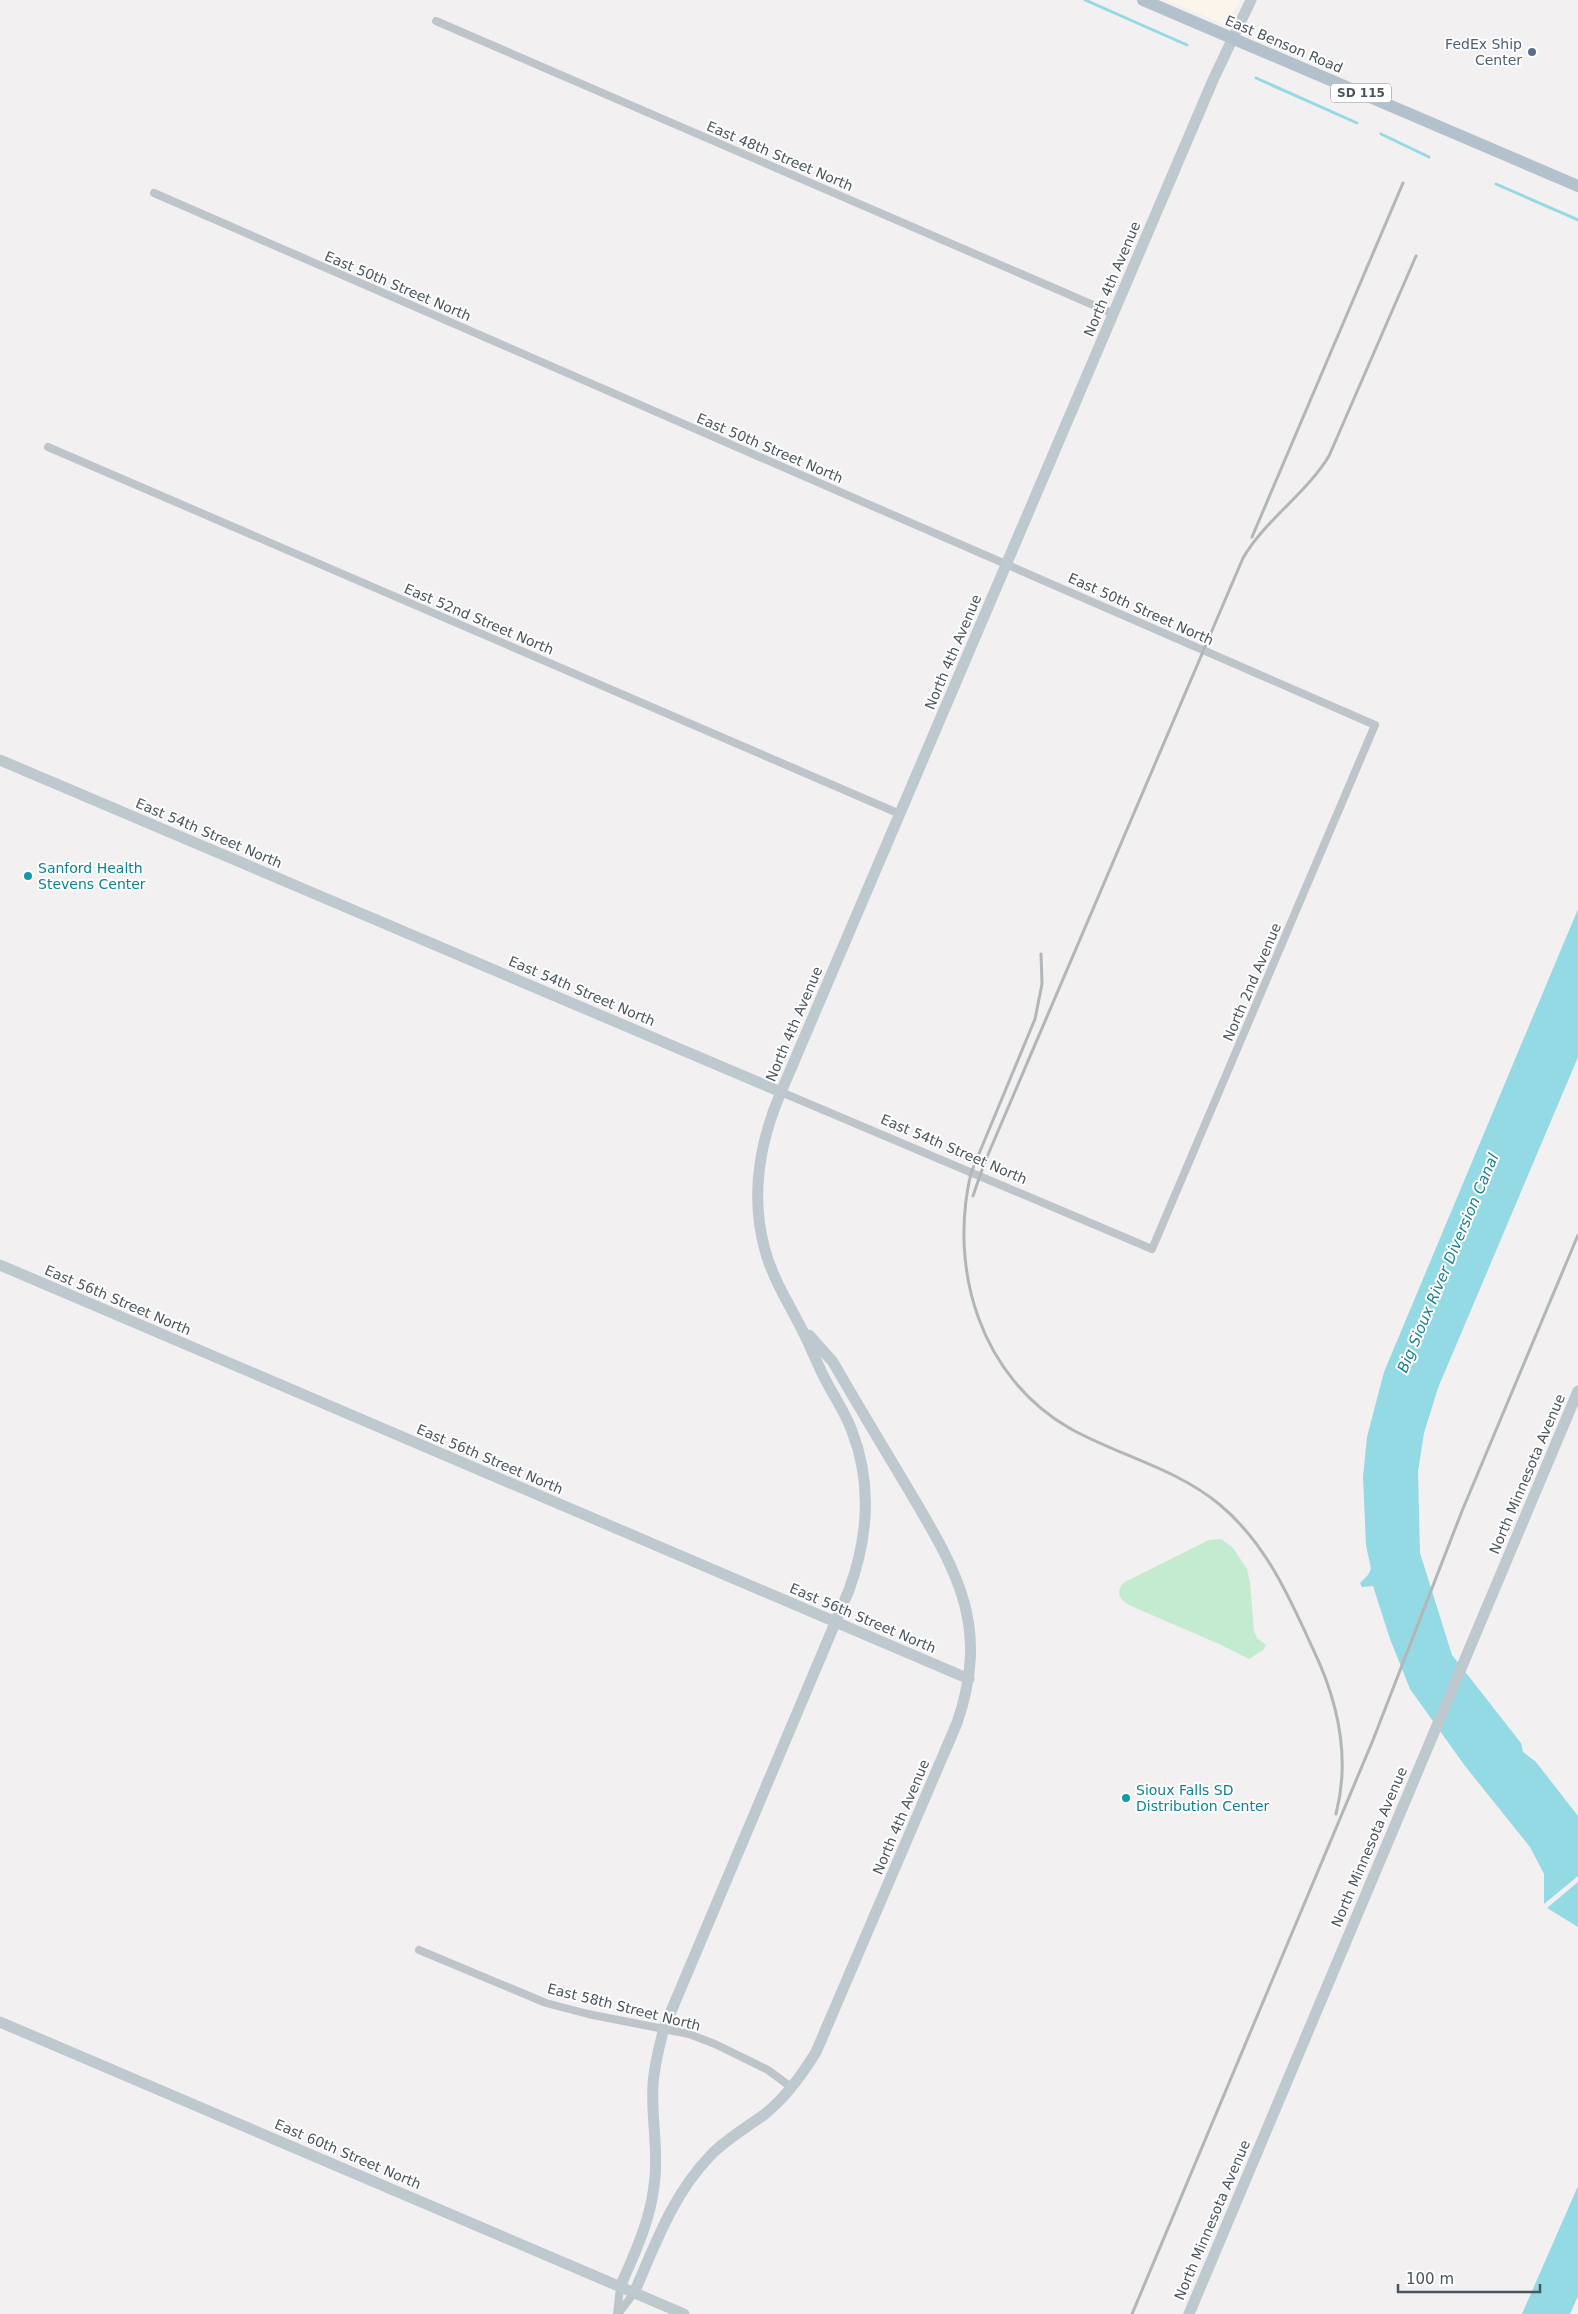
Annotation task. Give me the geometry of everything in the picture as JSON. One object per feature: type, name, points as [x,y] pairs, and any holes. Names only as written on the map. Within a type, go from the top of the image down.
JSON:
[{"type":"main road","name":"East Benson Road","points":[[1143,0],[1578,186]]},
{"type":"street","name":"North 4th Avenue","points":[[620,2287],[644,2230],[652,2198],[656,2161],[653,2085],[655,2062],[664,2028],[849,1590],[861,1552],[866,1514],[864,1475],[852,1430],[771,1268],[765,1252],[758,1216],[759,1162],[767,1128],[1232,38],[1251,0]]},
{"type":"street","name":"East 48th Street North","points":[[436,21],[1114,314]]},
{"type":"street","name":"East 50th Street North","points":[[154,194],[1375,725]]},
{"type":"street","name":"East 52nd Street North","points":[[48,447],[900,814]]},
{"type":"street","name":"North 2nd Avenue","points":[[1152,1249],[1375,725]]},
{"type":"street","name":"East 54th Street North","points":[[0,760],[1152,1249]]},
{"type":"street","name":"East 56th Street North","points":[[0,1265],[969,1679]]},
{"type":"street","name":"North 4th Avenue","points":[[634,2292],[670,2211],[687,2182],[715,2150],[766,2113],[804,2073],[816,2052],[957,1723],[969,1679],[969,1623],[954,1570],[833,1362],[799,1324]]},
{"type":"street","name":"North Minnesota Avenue","points":[[1189,2314],[1578,1391]]},
{"type":"street","name":"East 58th Street North","points":[[419,1950],[546,2003],[588,2014],[689,2034],[743,2055],[791,2087]]},
{"type":"street","name":"East 60th Street North","points":[[0,2022],[684,2314]]},
{"type":"street","points":[[617,2314],[620,2287]]},
{"type":"street","points":[[617,2314],[634,2292]]},
{"type":"shaded area","points":[[1167,0],[1240,0],[1226,25]]},
{"type":"green space","points":[[1221,1539],[1233,1548],[1247,1569],[1250,1582],[1254,1631],[1257,1638],[1266,1645],[1263,1650],[1249,1659],[1131,1606],[1121,1598],[1119,1592],[1125,1582],[1209,1540]]},
{"type":"water","name":"Big Sioux River Diversion Canal","points":[[1578,909],[1578,1057],[1438,1388],[1424,1433],[1418,1471],[1420,1553],[1452,1655],[1521,1743],[1523,1752],[1536,1762],[1578,1816],[1578,1876],[1544,1904],[1544,1874],[1530,1847],[1465,1766],[1410,1689],[1390,1639],[1373,1586],[1362,1587],[1360,1583],[1371,1569],[1366,1545],[1363,1477],[1367,1437],[1384,1372]]},
{"type":"water","points":[[1578,1882],[1578,1927],[1547,1908]]},
{"type":"water","points":[[1578,2186],[1578,2296],[1570,2314],[1522,2314]]},
{"type":"waterway","points":[[1085,0],[1187,45]]},
{"type":"waterway","points":[[1256,78],[1357,123]]},
{"type":"waterway","points":[[1381,134],[1429,157]]},
{"type":"waterway","points":[[1496,184],[1578,220]]},
{"type":"railway","points":[[1252,537],[1403,183]]},
{"type":"railway","points":[[973,1196],[984,1164],[1243,558],[1252,544],[1320,470],[1329,456],[1416,256]]},
{"type":"railway","points":[[1041,954],[1042,984],[1035,1019],[971,1173],[965,1210],[964,1247],[969,1283],[979,1318],[994,1351],[1014,1381],[1040,1407],[1071,1429],[1166,1472],[1202,1492],[1235,1519],[1263,1553],[1285,1590],[1304,1629],[1322,1669],[1335,1709],[1340,1729],[1342,1750],[1342,1771],[1336,1814]]},
{"type":"railway","points":[[1132,2314],[1373,1740],[1462,1511],[1578,1235]]},
{"type":"place","name":"FedEx Ship Center","points":[[1532,52]]},
{"type":"place","name":"Sanford Health Stevens Center","points":[[28,876]]},
{"type":"place","name":"Sioux Falls SD Distribution Center","points":[[1126,1798]]}]
